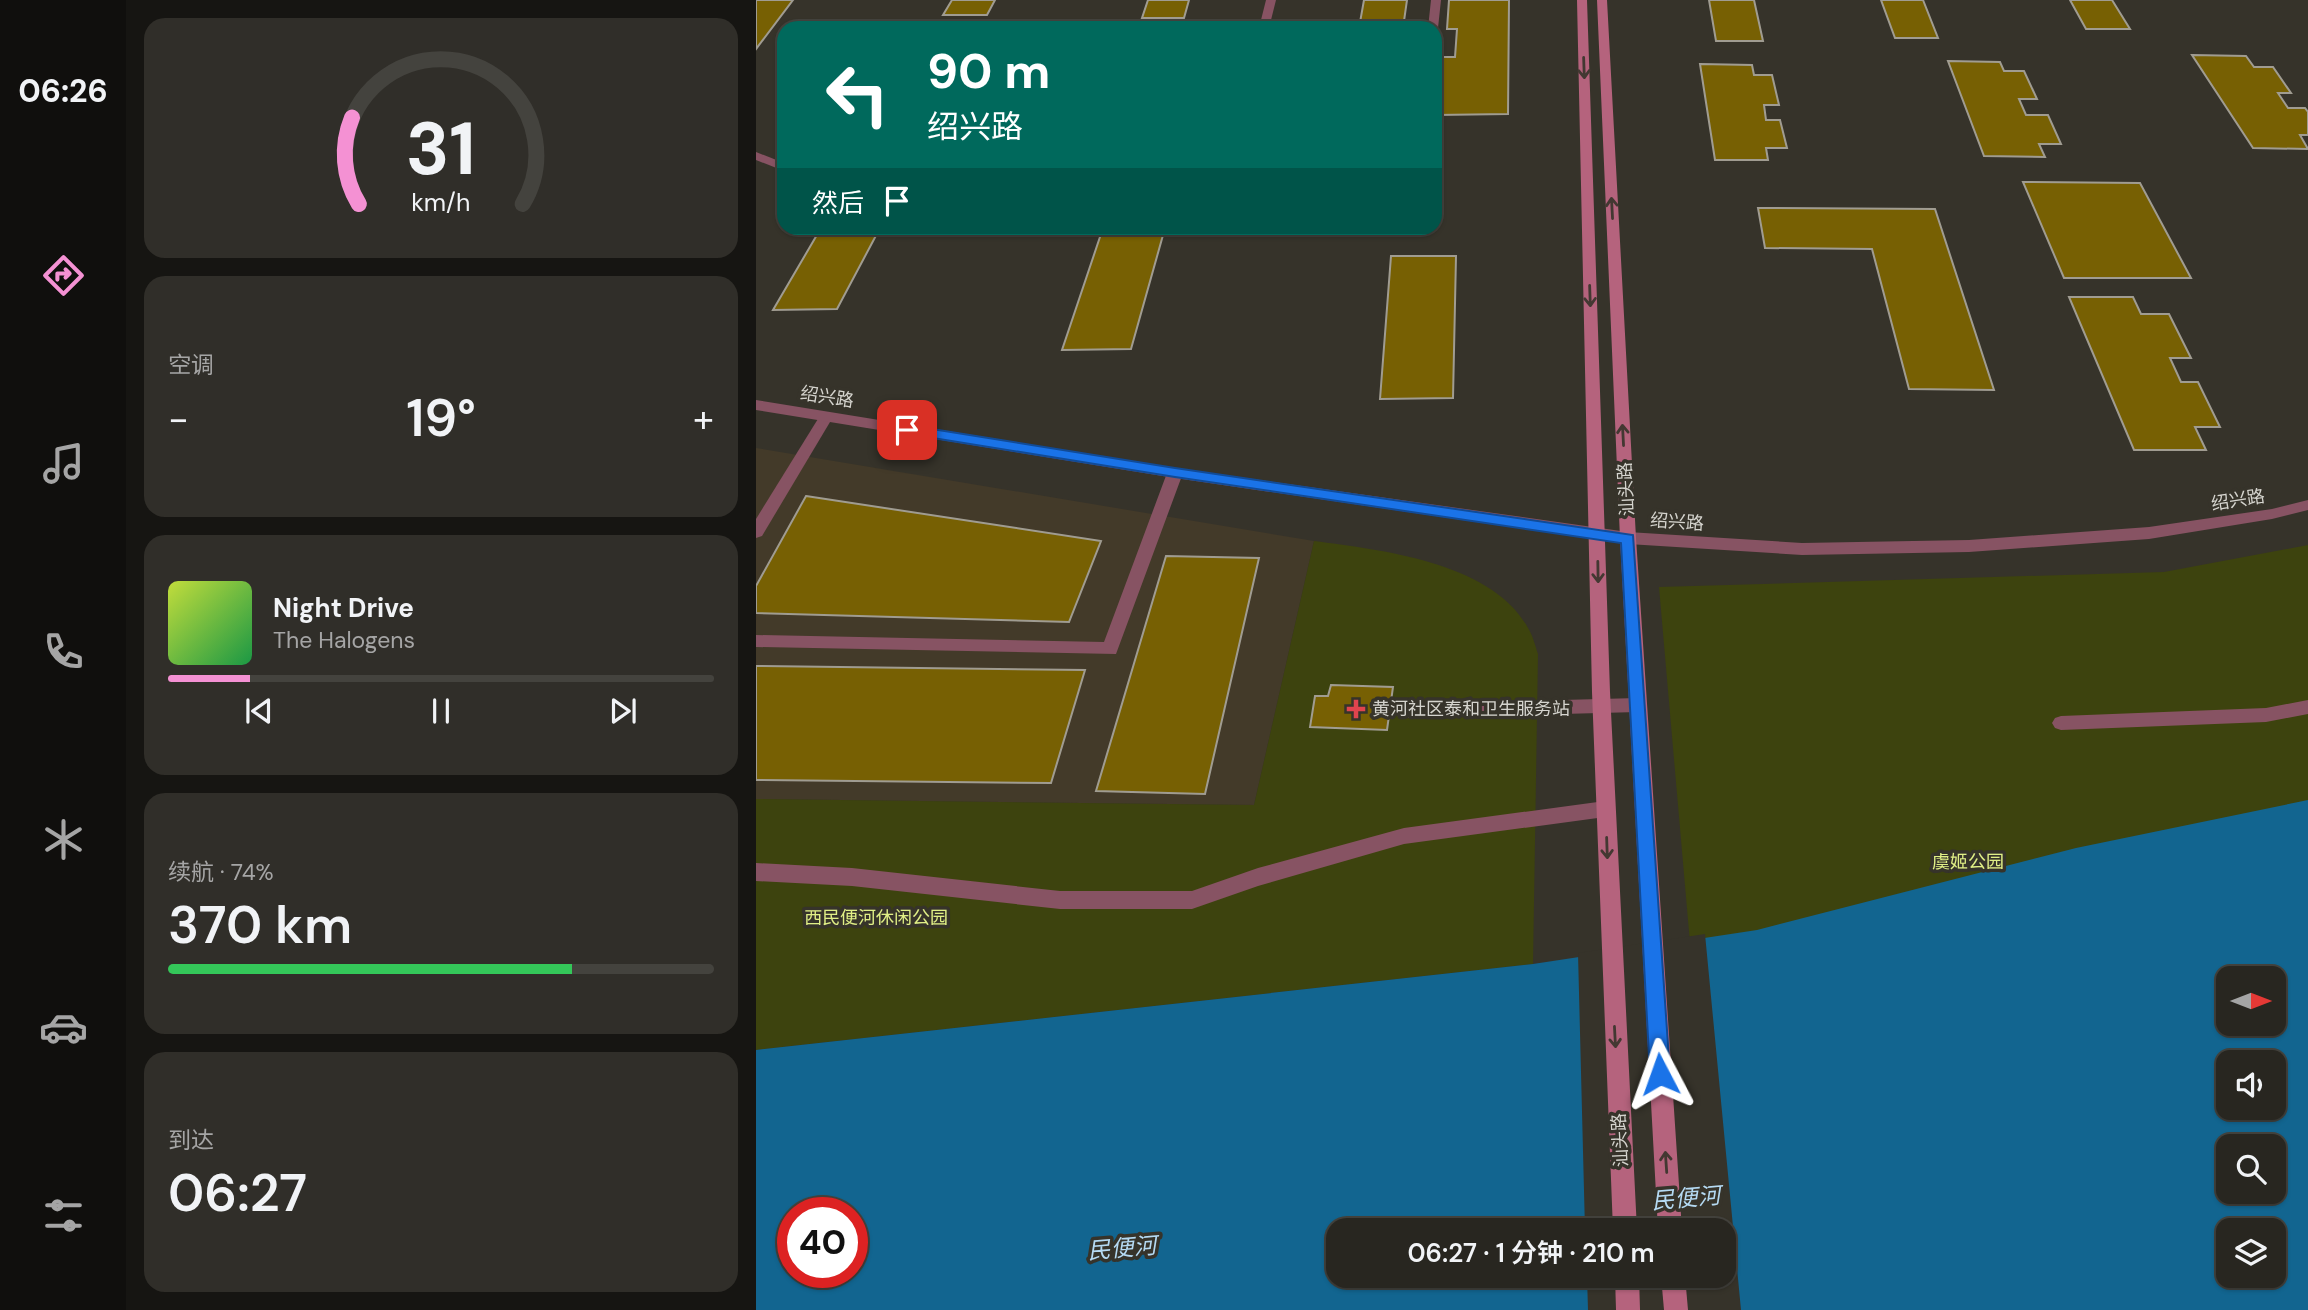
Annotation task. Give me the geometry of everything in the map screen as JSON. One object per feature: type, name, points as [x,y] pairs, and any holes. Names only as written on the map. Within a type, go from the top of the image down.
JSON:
[{"type":"street","points":[[1266,21],[1271,0]]},
{"type":"street","points":[[1434,21],[1436,0]]},
{"type":"street","name":"汕头路","points":[[1582,0],[1601,706],[1624,1218]]},
{"type":"street","name":"汕头路","points":[[1602,0],[1628,538],[1669,1218]]},
{"type":"street","points":[[756,156],[777,164]]},
{"type":"street","name":"绍兴路","points":[[756,405],[1175,473],[1628,538],[1802,549],[1969,546],[2149,533],[2272,514],[2308,505]]},
{"type":"street","points":[[756,532],[826,417]]},
{"type":"street","points":[[756,641],[1110,649],[1175,473]]},
{"type":"street","points":[[1403,711],[1638,705]]},
{"type":"street","points":[[2061,723],[2266,715],[2308,707]]},
{"type":"street","points":[[756,872],[852,877],[1060,900],[1192,900],[1258,877],[1404,836],[1605,809]]},
{"type":"street","points":[[1627,1288],[1628,1310]]},
{"type":"street","points":[[1674,1288],[1676,1310]]},
{"type":"shaded area","points":[[756,448],[1314,541],[1254,805],[756,799]]},
{"type":"green space","name":"西民便河休闲公园","points":[[1314,541],[1402,555],[1462,574],[1489,588],[1511,606],[1530,631],[1538,654],[1533,964],[756,1050],[756,799],[1254,805]]},
{"type":"green space","name":"虞姬公园","points":[[2308,545],[2308,1310],[1736,1277],[1736,1218],[1714,1218],[1659,587],[2164,572]]},
{"type":"water","name":"民便河","points":[[2308,800],[2308,1310],[756,1310],[756,1050],[1533,964],[1757,930],[2076,848]]},
{"type":"pier","points":[[1705,934],[1732,1218],[1585,1218],[1578,953]]},
{"type":"pier","points":[[1736,1258],[1741,1310],[1588,1310],[1587,1288],[1736,1288]]},
{"type":"building","points":[[756,0],[793,0],[777,21],[756,49]]},
{"type":"building","points":[[952,0],[995,0],[987,15],[943,15]]},
{"type":"building","points":[[1148,0],[1189,0],[1184,18],[1142,18]]},
{"type":"building","points":[[1364,0],[1407,0],[1404,21],[1360,21]]},
{"type":"building","points":[[1449,0],[1509,0],[1508,114],[1442,115],[1442,57],[1455,57],[1457,29],[1447,29]]},
{"type":"building","points":[[1709,0],[1754,0],[1763,41],[1716,41]]},
{"type":"building","points":[[1881,0],[1923,0],[1938,38],[1895,38]]},
{"type":"building","points":[[2070,0],[2112,0],[2130,29],[2086,29]]},
{"type":"building","points":[[2192,55],[2246,56],[2254,67],[2273,67],[2291,93],[2278,93],[2288,108],[2305,108],[2308,112],[2308,135],[2300,135],[2308,149],[2253,148]]},
{"type":"building","points":[[1948,61],[2000,62],[2004,71],[2024,71],[2037,99],[2019,99],[2026,115],[2048,115],[2061,144],[2039,144],[2045,157],[1984,156]]},
{"type":"building","points":[[1700,64],[1752,65],[1754,75],[1772,75],[1779,105],[1764,105],[1766,120],[1780,120],[1787,148],[1766,148],[1768,160],[1715,160]]},
{"type":"building","points":[[2023,182],[2140,183],[2191,278],[2064,278]]},
{"type":"building","points":[[1758,208],[1935,209],[1994,390],[1909,389],[1872,249],[1765,248]]},
{"type":"building","points":[[817,235],[876,235],[837,309],[773,310]]},
{"type":"building","points":[[1101,235],[1163,235],[1131,349],[1062,350]]},
{"type":"building","points":[[1391,256],[1456,256],[1453,398],[1380,399]]},
{"type":"building","points":[[2069,297],[2133,297],[2141,314],[2169,314],[2191,358],[2170,358],[2181,382],[2198,382],[2220,427],[2195,427],[2206,450],[2134,450]]},
{"type":"building","points":[[806,496],[1101,541],[1069,622],[756,613],[756,586]]},
{"type":"building","points":[[1166,556],[1259,558],[1205,794],[1096,791]]},
{"type":"building","points":[[756,666],[1085,670],[1051,783],[756,780]]},
{"type":"building","points":[[1331,685],[1393,687],[1387,730],[1310,727],[1315,696],[1328,696]]},
{"type":"place","name":"黄河社区泰和卫生服务站","points":[[1356,709]]},
{"type":"route","points":[[907,430],[1175,473],[1628,538],[1660,1074]]}]
